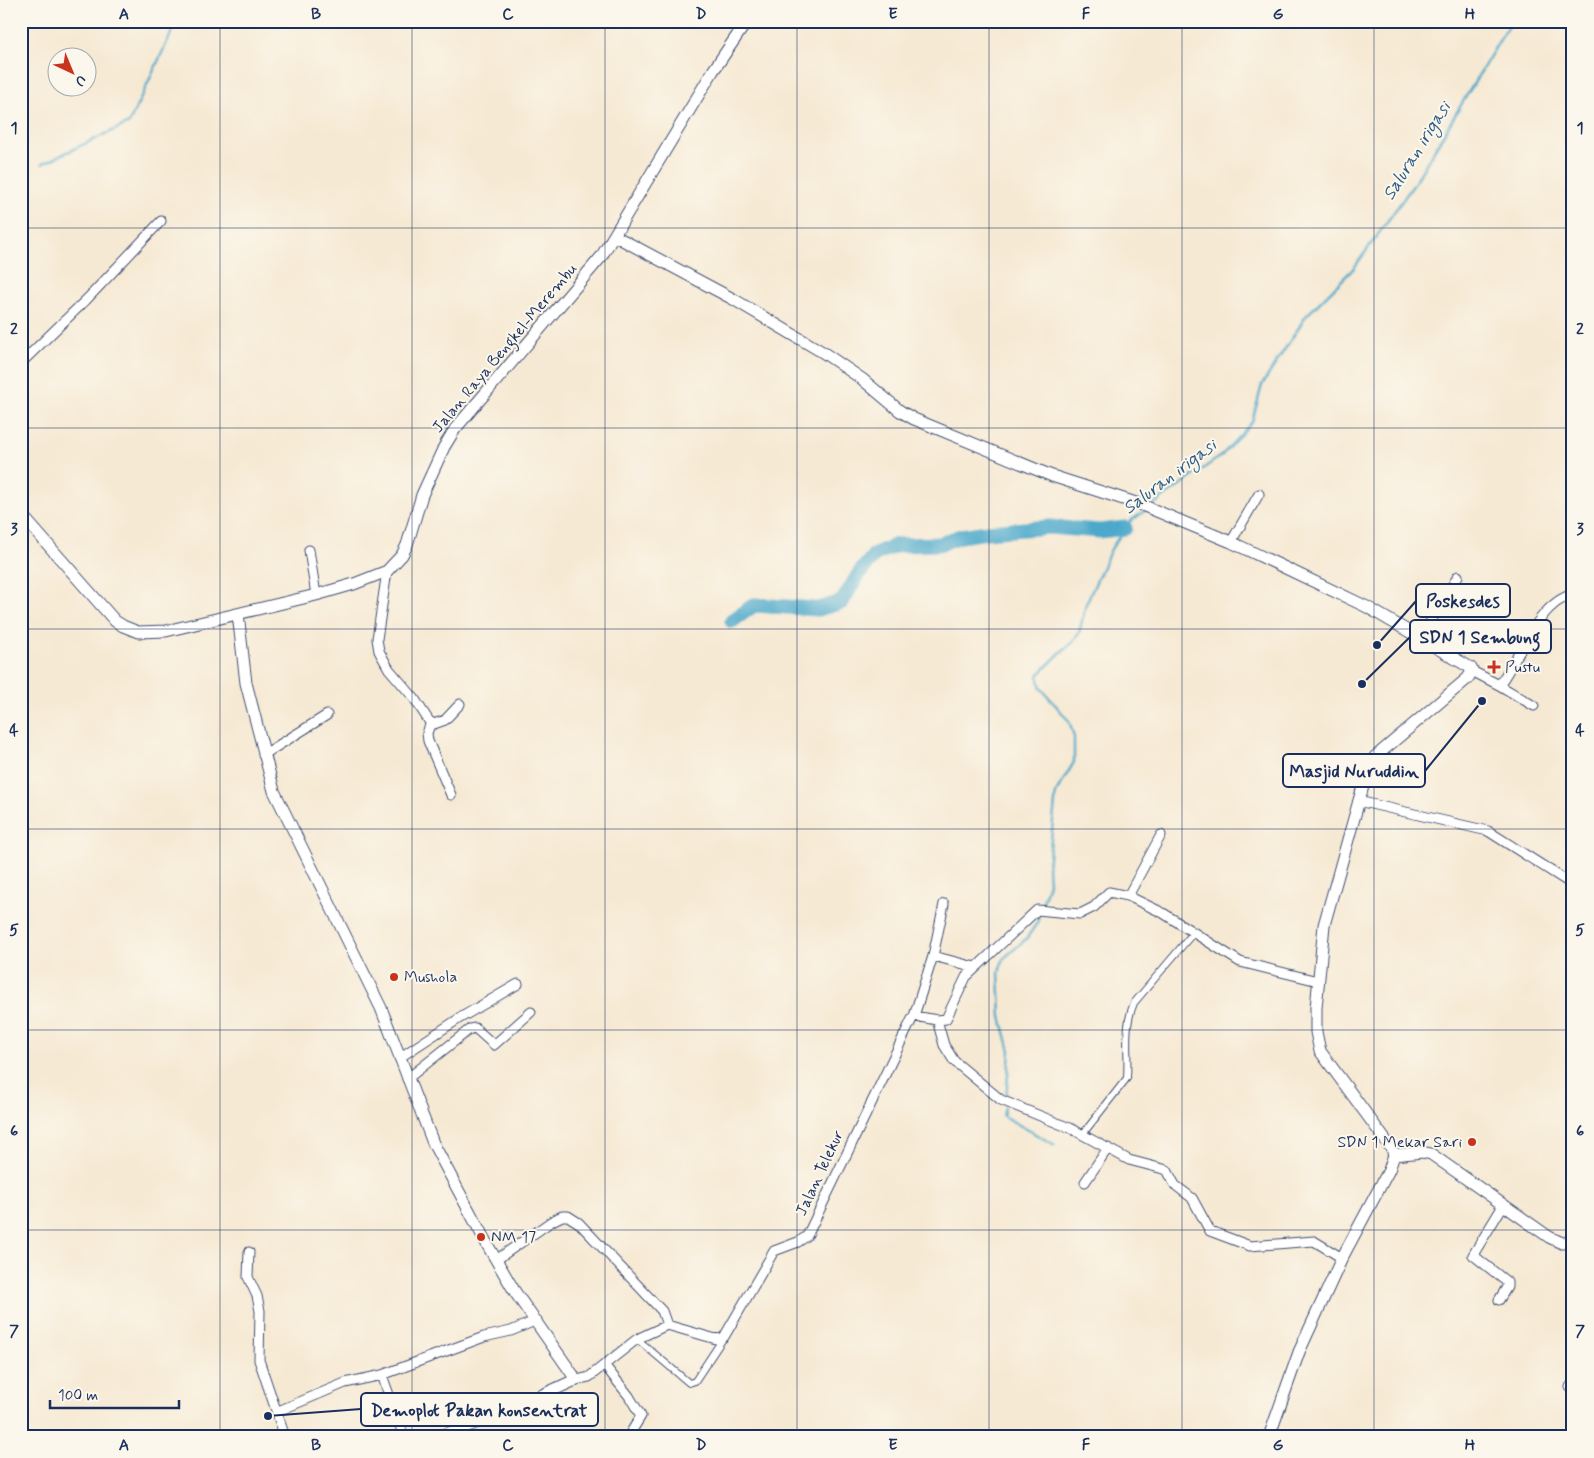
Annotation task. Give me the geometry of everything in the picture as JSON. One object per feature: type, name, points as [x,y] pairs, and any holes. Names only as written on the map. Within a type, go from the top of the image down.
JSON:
[{"type":"street","name":"Jalan Raya Bengkel-Merembu","points":[[21,514],[46,539],[98,603],[123,626],[151,633],[316,595],[354,584],[387,571],[402,555],[407,545],[422,495],[444,447],[455,429],[601,258],[708,78],[747,21]]},
{"type":"street","points":[[21,363],[88,298],[161,221]]},
{"type":"street","points":[[615,236],[733,300],[824,353],[862,379],[905,414],[1052,476],[1142,504],[1231,542],[1367,607],[1420,636],[1467,665],[1472,671],[1534,706]]},
{"type":"street","points":[[1231,542],[1259,494]]},
{"type":"street","points":[[309,550],[316,595]]},
{"type":"street","points":[[387,571],[377,645],[389,669],[414,698],[431,722],[441,723],[460,704]]},
{"type":"street","points":[[1420,636],[1458,576]]},
{"type":"street","points":[[1499,685],[1542,616],[1558,601],[1573,594]]},
{"type":"street","points":[[238,614],[246,683],[263,755],[274,791],[374,991],[433,1143],[496,1260],[515,1292],[570,1367],[573,1381]]},
{"type":"street","points":[[1269,1437],[1299,1352],[1342,1258],[1389,1170],[1394,1155],[1392,1149],[1320,1050],[1316,1032],[1318,981],[1324,925],[1358,801],[1367,772],[1375,757],[1468,678],[1472,671]]},
{"type":"street","points":[[263,755],[327,715]]},
{"type":"street","points":[[431,722],[426,733],[428,741],[451,795]]},
{"type":"street","points":[[1358,801],[1488,831],[1573,885]]},
{"type":"street","points":[[1128,896],[1161,835]]},
{"type":"street","points":[[914,1016],[942,1020],[949,1016],[960,986],[975,967],[1037,910],[1080,914],[1094,907],[1109,892],[1128,896],[1194,932],[1248,966],[1318,981]]},
{"type":"street","name":"Jalan Telekur","points":[[724,1337],[774,1251],[798,1242],[807,1236],[914,1016],[933,956],[944,904]]},
{"type":"street","points":[[1082,1135],[1127,1078],[1126,1048],[1129,1013],[1134,1003],[1194,932]]},
{"type":"street","points":[[933,956],[975,967]]},
{"type":"street","points":[[399,1058],[460,1018],[518,984]]},
{"type":"street","points":[[407,1079],[470,1029],[475,1028],[494,1045],[531,1012]]},
{"type":"street","points":[[937,1020],[944,1045],[954,1060],[1001,1100],[1033,1112],[1129,1160],[1167,1170],[1175,1185],[1192,1198],[1206,1226],[1214,1233],[1250,1246],[1314,1241],[1342,1258]]},
{"type":"street","points":[[1085,1182],[1108,1148]]},
{"type":"street","points":[[1394,1155],[1422,1152],[1431,1154],[1557,1242],[1567,1244],[1573,1242]]},
{"type":"street","points":[[1499,1300],[1507,1287],[1506,1282],[1473,1255],[1504,1204]]},
{"type":"street","points":[[496,1260],[552,1221],[562,1216],[572,1218],[607,1250],[662,1311],[667,1325]]},
{"type":"street","points":[[249,1252],[248,1277],[257,1296],[260,1312],[259,1360],[285,1437]]},
{"type":"street","points":[[276,1412],[344,1383],[382,1375],[484,1337],[512,1331],[536,1320]]},
{"type":"street","points":[[439,1437],[494,1417],[573,1381],[590,1377],[637,1339],[667,1325],[716,1339],[724,1337]]},
{"type":"street","points":[[637,1339],[689,1383],[695,1381],[724,1337]]},
{"type":"street","points":[[605,1366],[629,1396],[641,1416],[628,1437]]},
{"type":"street","points":[[382,1375],[404,1437]]},
{"type":"waterway","points":[[42,164],[129,123],[177,21]]},
{"type":"waterway","name":"Saluran irigasi","points":[[1153,505],[1222,455],[1252,422],[1262,385],[1306,316],[1354,268],[1414,184],[1511,21]]},
{"type":"waterway","name":"Saluran irigasi","points":[[1041,908],[1049,883],[1048,867],[1056,793],[1074,762],[1074,737],[1069,721],[1041,688],[1038,675],[1073,642],[1079,633],[1086,604],[1111,549],[1129,522],[1145,511]]},
{"type":"waterway","points":[[732,621],[754,605],[818,609],[842,602],[858,575],[875,554],[897,545],[939,544],[961,536],[987,532],[1050,527],[1100,531],[1125,528]]},
{"type":"waterway","name":"Saluran irigasi","points":[[1006,1099],[1010,1051],[1001,1017],[999,973],[1003,959],[1026,939],[1037,923],[1040,913]]},
{"type":"waterway","name":"Saluran irigasi","points":[[1005,1107],[1003,1116],[1055,1145]]},
{"type":"place","name":"Poskesdes","points":[[1377,645]]},
{"type":"place","name":"Pustu","points":[[1494,667]]},
{"type":"place","name":"SDN 1 Sembung","points":[[1362,684]]},
{"type":"place","name":"Masjid Nuruddin","points":[[1482,701]]},
{"type":"place","name":"Mushola","points":[[394,977]]},
{"type":"place","name":"SDN 1 Mekar Sari","points":[[1472,1142]]},
{"type":"place","name":"NM 17","points":[[481,1237]]},
{"type":"place","name":"Demoplot Pakan konsentrat","points":[[268,1416]]}]
